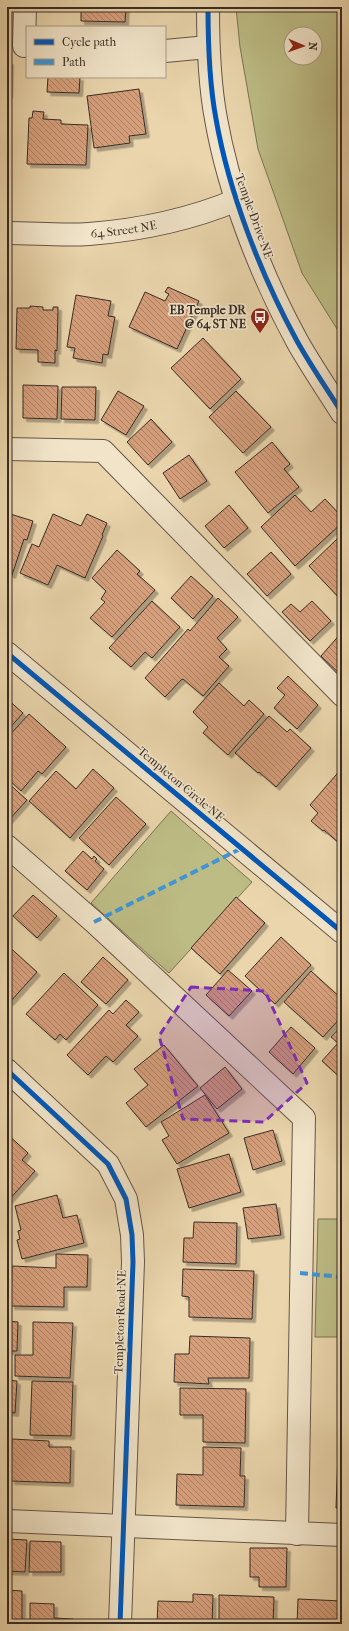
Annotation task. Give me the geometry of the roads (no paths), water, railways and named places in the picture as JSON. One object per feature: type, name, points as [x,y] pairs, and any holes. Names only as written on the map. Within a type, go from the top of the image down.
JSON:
[{"type":"street","points":[[19,46],[25,7]]},
{"type":"street","name":"Temple Drive NE","points":[[208,7],[208,48],[215,118],[224,157],[237,200],[261,266],[297,341],[342,413]]},
{"type":"street","points":[[166,51],[208,48]]},
{"type":"street","name":"64 Street NE","points":[[7,233],[88,234],[150,227],[207,213],[237,200]]},
{"type":"street","points":[[7,449],[103,451],[342,695]]},
{"type":"street","name":"Templeton Circle NE","points":[[7,653],[342,932]]},
{"type":"street","points":[[7,846],[94,922],[304,1118],[297,1534]]},
{"type":"street","name":"Templeton Road NE","points":[[7,1070],[108,1164],[126,1199],[132,1235],[133,1262],[122,1526],[120,1624]]},
{"type":"street","points":[[7,1521],[342,1535]]},
{"type":"place","name":"EB Temple DR @ 64 ST NE","points":[[260,334]]}]
